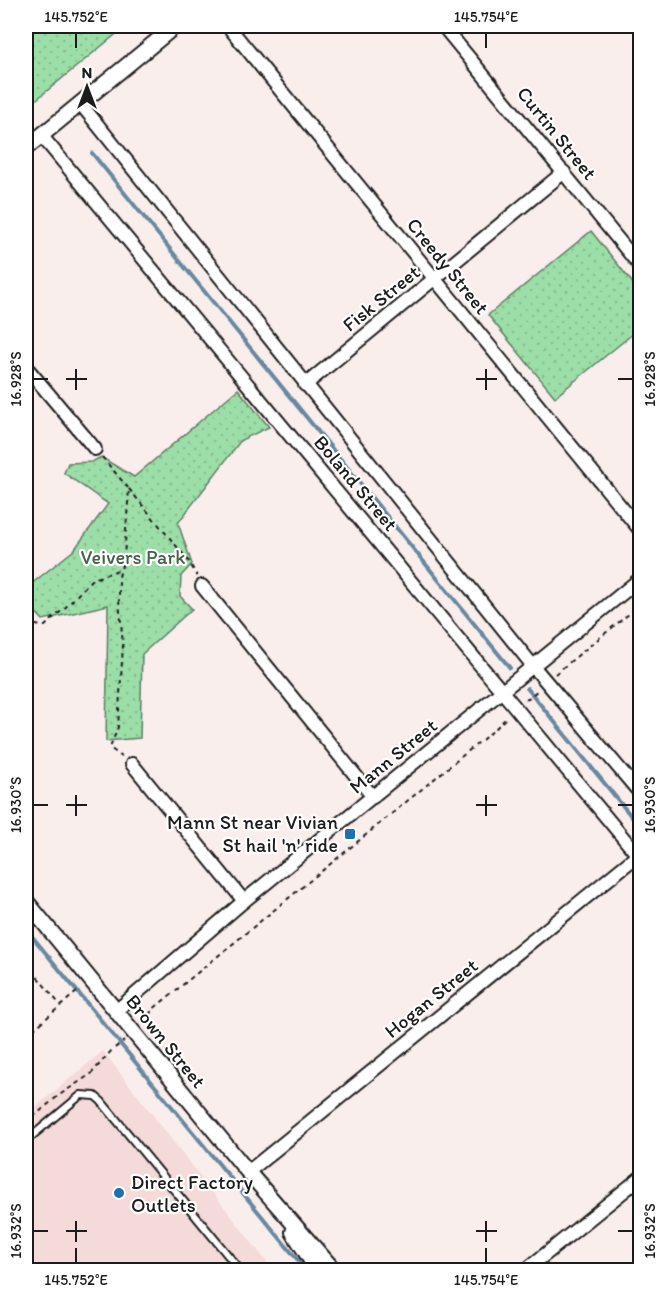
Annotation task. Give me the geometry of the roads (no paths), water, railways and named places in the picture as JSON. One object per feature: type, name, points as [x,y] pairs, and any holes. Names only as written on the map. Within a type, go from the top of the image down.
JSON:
[{"type":"street","points":[[26,148],[175,26]]},
{"type":"street","name":"Creedy Street","points":[[228,26],[640,530]]},
{"type":"street","name":"Curtin Street","points":[[443,26],[640,266]]},
{"type":"street","name":"Boland Street","points":[[80,103],[533,666],[542,686],[640,793]]},
{"type":"street","name":"Boland Street","points":[[41,135],[639,856]]},
{"type":"street","name":"Fisk Street","points":[[305,385],[564,172]]},
{"type":"street","points":[[26,367],[95,449]]},
{"type":"street","name":"Mann Street","points":[[116,1011],[244,901],[640,579]]},
{"type":"street","points":[[202,586],[373,797]]},
{"type":"street","points":[[132,764],[244,901]]},
{"type":"street","name":"Hogan Street","points":[[248,1172],[639,856]]},
{"type":"street","name":"Brown Street","points":[[26,902],[116,1011],[130,1036],[334,1270]]},
{"type":"street","points":[[535,1268],[640,1178]]},
{"type":"street","name":"Brown Street","points":[[277,1205],[318,1270]]},
{"type":"lane","points":[[26,1141],[81,1095],[95,1096],[240,1270]]},
{"type":"waterway","points":[[92,153],[510,668]]},
{"type":"waterway","points":[[527,688],[640,827]]},
{"type":"waterway","points":[[26,929],[306,1270]]},
{"type":"place","name":"Mann St near Vivian St hail 'n' ride","points":[[350,834]]},
{"type":"place","name":"Direct Factory Outlets","points":[[119,1193]]},
{"type":"park label","name":"Veivers Park","points":[[133,557]]}]
